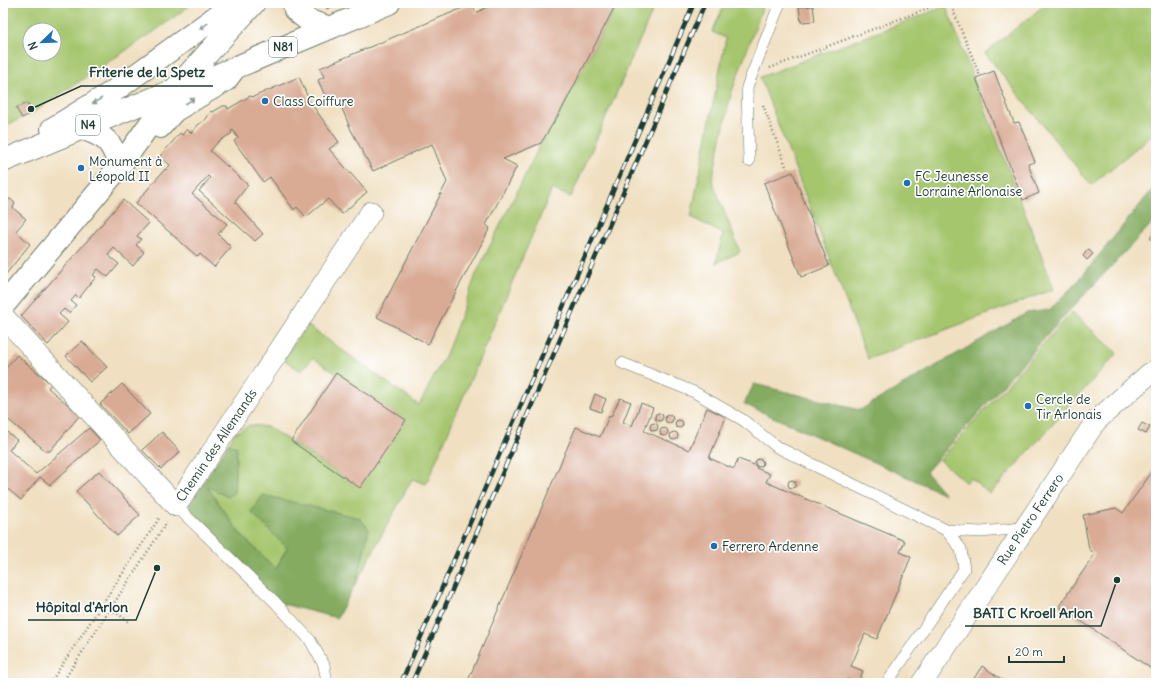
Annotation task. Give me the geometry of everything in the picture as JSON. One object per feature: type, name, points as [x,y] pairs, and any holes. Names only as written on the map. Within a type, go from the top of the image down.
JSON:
[{"type":"main road","name":"N4","points":[[3,160],[114,90],[235,3]]},
{"type":"main road","name":"N4","points":[[3,160],[174,90],[254,3]]},
{"type":"main road","points":[[294,3],[295,10],[309,21],[330,28]]},
{"type":"main road","name":"N81","points":[[174,90],[389,3]]},
{"type":"main road","points":[[138,142],[149,138],[174,111],[226,80],[236,66]]},
{"type":"main road","points":[[3,306],[120,166],[174,90]]},
{"type":"main road","points":[[82,128],[104,136],[113,147],[120,166]]},
{"type":"street","name":"Chemin des Allemands","points":[[3,316],[174,503],[371,212]]},
{"type":"street","name":"Rue Pietro Ferrero","points":[[922,683],[1096,421],[1149,374],[1156,370]]},
{"type":"lane","points":[[749,161],[747,87],[780,3]]},
{"type":"lane","points":[[622,363],[694,392],[743,420],[777,447],[946,530],[981,532],[1024,528]]},
{"type":"lane","points":[[174,503],[275,602],[310,640],[324,665],[327,683]]},
{"type":"lane","points":[[887,683],[964,569],[961,549],[946,530]]},
{"type":"path","points":[[752,75],[942,3]]},
{"type":"path","points":[[950,3],[980,76]]},
{"type":"path","points":[[763,104],[787,169]]},
{"type":"path","points":[[62,683],[111,608],[174,503]]},
{"type":"path","points":[[50,683],[174,503]]},
{"type":"path","points":[[111,608],[129,622]]},
{"type":"green space","points":[[3,3],[193,3],[155,31],[32,113],[27,103],[17,108],[22,118],[3,127]]},
{"type":"green space","points":[[617,3],[656,3],[571,197],[552,189],[426,484],[412,479],[357,581],[369,529],[251,512],[287,548],[276,569],[241,535],[206,485],[228,497],[228,444],[235,433],[250,425],[268,427],[360,487],[405,420],[313,358],[301,371],[283,359],[307,325],[419,405],[447,352],[477,272],[541,143],[562,109]]},
{"type":"green space","points":[[725,3],[764,3],[731,94],[712,180],[740,252],[716,263],[723,234],[691,217],[726,38],[712,32]]},
{"type":"green space","points":[[1047,3],[1156,3],[1156,132],[1091,185],[985,53]]},
{"type":"green space","name":"FC Jeunesse Lorraine Arlonaise","points":[[946,6],[1054,289],[868,359],[760,77]]},
{"type":"green space","points":[[1156,185],[1156,219],[1069,311],[926,472],[945,494],[744,404],[754,384],[860,410],[1027,313],[1049,310],[1078,281]]},
{"type":"green space","name":"Cercle de Tir Arlonais","points":[[1072,312],[1117,353],[990,494],[971,478],[966,483],[940,460]]},
{"type":"green space","points":[[228,444],[237,447],[234,493],[228,497],[207,486],[241,535],[276,569],[287,548],[251,512],[263,495],[360,518],[369,529],[357,581],[337,618],[275,602],[197,521],[189,505]]},
{"type":"building","points":[[325,3],[340,3],[327,9]]},
{"type":"building","points":[[494,3],[605,3],[614,8],[562,109],[541,143],[503,159],[517,166],[486,225],[490,228],[428,344],[377,317],[447,182],[432,144],[373,171],[351,130],[338,99],[335,101],[333,96],[326,98],[318,80],[324,77],[320,68],[472,4],[476,13]]},
{"type":"building","points":[[813,6],[815,21],[801,22],[799,7]]},
{"type":"building","points":[[994,71],[1014,123],[1019,122],[1035,162],[1028,164],[1039,193],[1023,200],[976,78]]},
{"type":"building","points":[[299,77],[310,102],[339,142],[329,149],[367,192],[342,214],[328,199],[306,217],[297,207],[294,210],[270,177],[263,182],[234,141],[238,138],[233,130],[231,131],[232,133],[218,142],[210,151],[248,185],[235,202],[263,234],[255,241],[199,191],[210,178],[208,176],[192,194],[227,224],[218,234],[231,247],[214,267],[200,254],[198,257],[136,203],[170,165],[160,156],[180,133],[182,135],[187,129],[191,133],[206,119],[211,111],[213,112],[223,106],[227,106],[228,109],[250,96],[253,97]]},
{"type":"building","points":[[27,103],[32,113],[22,118],[16,108]]},
{"type":"building","points":[[793,172],[829,266],[801,277],[764,183]]},
{"type":"building","points":[[7,199],[10,199],[15,203],[13,208],[26,219],[16,231],[30,244],[3,278],[3,200],[5,202]]},
{"type":"building","points":[[123,200],[149,223],[137,236],[141,239],[136,245],[144,252],[133,266],[114,248],[108,255],[119,264],[108,277],[98,269],[93,275],[96,277],[79,298],[76,295],[71,301],[76,305],[69,313],[64,309],[59,314],[68,322],[48,345],[21,316]]},
{"type":"building","points":[[1156,231],[1156,243],[1150,238]]},
{"type":"building","points":[[1088,249],[1093,254],[1087,260],[1083,256]]},
{"type":"building","points":[[82,341],[107,367],[90,382],[66,356]]},
{"type":"building","points":[[17,355],[51,384],[48,388],[80,415],[50,451],[46,451],[5,417],[7,415],[3,412],[3,371]]},
{"type":"building","points":[[336,373],[406,420],[360,488],[291,441]]},
{"type":"building","points":[[122,384],[150,414],[128,434],[100,404]]},
{"type":"building","points":[[595,394],[606,399],[601,412],[590,408]]},
{"type":"building","name":"Ferrero Ardenne","points":[[620,398],[631,402],[623,422],[632,426],[641,403],[653,408],[644,431],[689,450],[707,408],[726,417],[709,458],[734,469],[738,459],[757,466],[756,468],[770,474],[766,482],[905,541],[900,552],[911,557],[877,639],[865,634],[851,666],[863,671],[858,683],[847,679],[845,683],[467,683],[576,427],[600,437],[609,416],[611,417]]},
{"type":"building","points":[[657,413],[661,413],[663,417],[661,421],[657,421],[655,419],[655,415]]},
{"type":"building","points":[[669,415],[672,416],[672,422],[669,423],[666,422],[665,419],[666,416]]},
{"type":"building","points":[[677,420],[681,420],[683,424],[681,428],[677,428],[675,426],[675,422]]},
{"type":"building","points":[[654,423],[657,424],[657,430],[654,431],[651,430],[650,427],[651,424]]},
{"type":"building","points":[[1142,423],[1150,427],[1146,434],[1138,430]]},
{"type":"building","points":[[89,428],[100,440],[50,485],[40,477],[21,500],[3,485],[3,429],[17,440],[9,450],[36,474]]},
{"type":"building","points":[[662,428],[666,428],[668,432],[666,436],[662,436],[660,434],[660,430]]},
{"type":"building","points":[[162,432],[180,452],[161,469],[142,450]]},
{"type":"building","points":[[672,432],[676,432],[678,436],[676,440],[672,440],[670,438],[670,434]]},
{"type":"building","points":[[757,459],[761,459],[763,463],[761,467],[757,467],[755,465],[755,461]]},
{"type":"building","points":[[1156,466],[1156,672],[1059,606],[1095,554],[1089,549],[1083,515],[1116,508],[1123,513]]},
{"type":"building","points":[[99,471],[140,515],[117,536],[76,491]]},
{"type":"building","points":[[790,480],[794,480],[796,484],[794,488],[790,488],[788,486],[788,482]]},
{"type":"building","points":[[982,666],[1007,683],[971,683]]},
{"type":"railway","points":[[401,683],[694,3]]},
{"type":"railway","points":[[412,683],[705,3]]},
{"type":"place","name":"Class Coiffure","points":[[265,101]]},
{"type":"place","name":"Friterie de la Spetz","points":[[31,109]]},
{"type":"place","name":"Monument à Léopold II","points":[[81,168]]},
{"type":"place","name":"FC Jeunesse Lorraine Arlonaise","points":[[907,183]]},
{"type":"place","name":"Cercle de Tir Arlonais","points":[[1028,406]]},
{"type":"place","name":"Ferrero Ardenne","points":[[714,546]]},
{"type":"place","name":"Hôpital d'Arlon","points":[[157,568]]},
{"type":"place","name":"BATI C Kroell Arlon","points":[[1117,580]]}]
